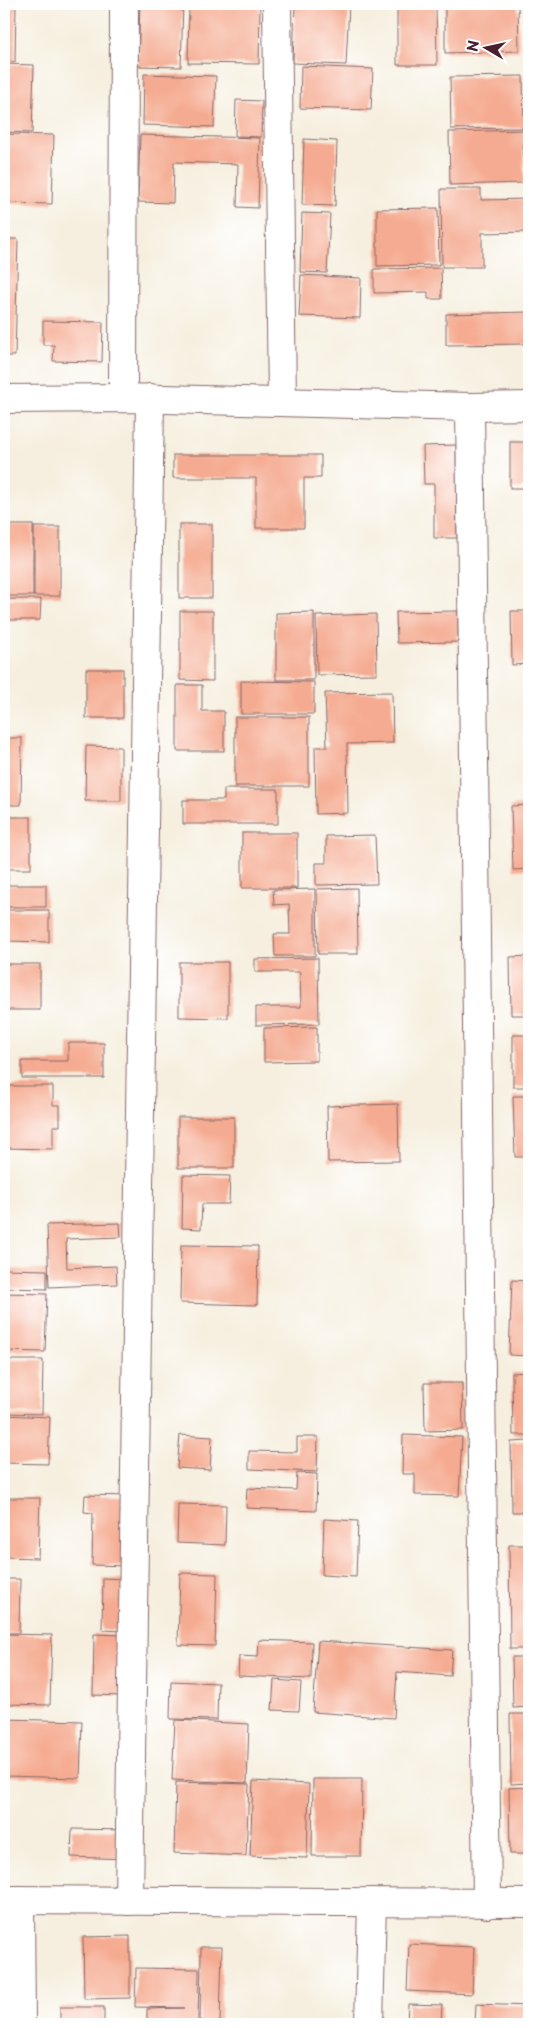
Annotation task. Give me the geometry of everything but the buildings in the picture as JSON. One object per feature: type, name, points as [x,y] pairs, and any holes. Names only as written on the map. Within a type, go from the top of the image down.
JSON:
[{"type":"street","points":[[123,398],[124,4]]},
{"type":"street","points":[[277,4],[282,402]]},
{"type":"street","points":[[130,1901],[150,398]]},
{"type":"street","points":[[4,399],[150,398],[470,407],[529,406]]},
{"type":"street","points":[[470,407],[487,1904]]},
{"type":"street","points":[[21,2024],[12,1900],[529,1904]]},
{"type":"street","points":[[369,2024],[372,1902]]}]
